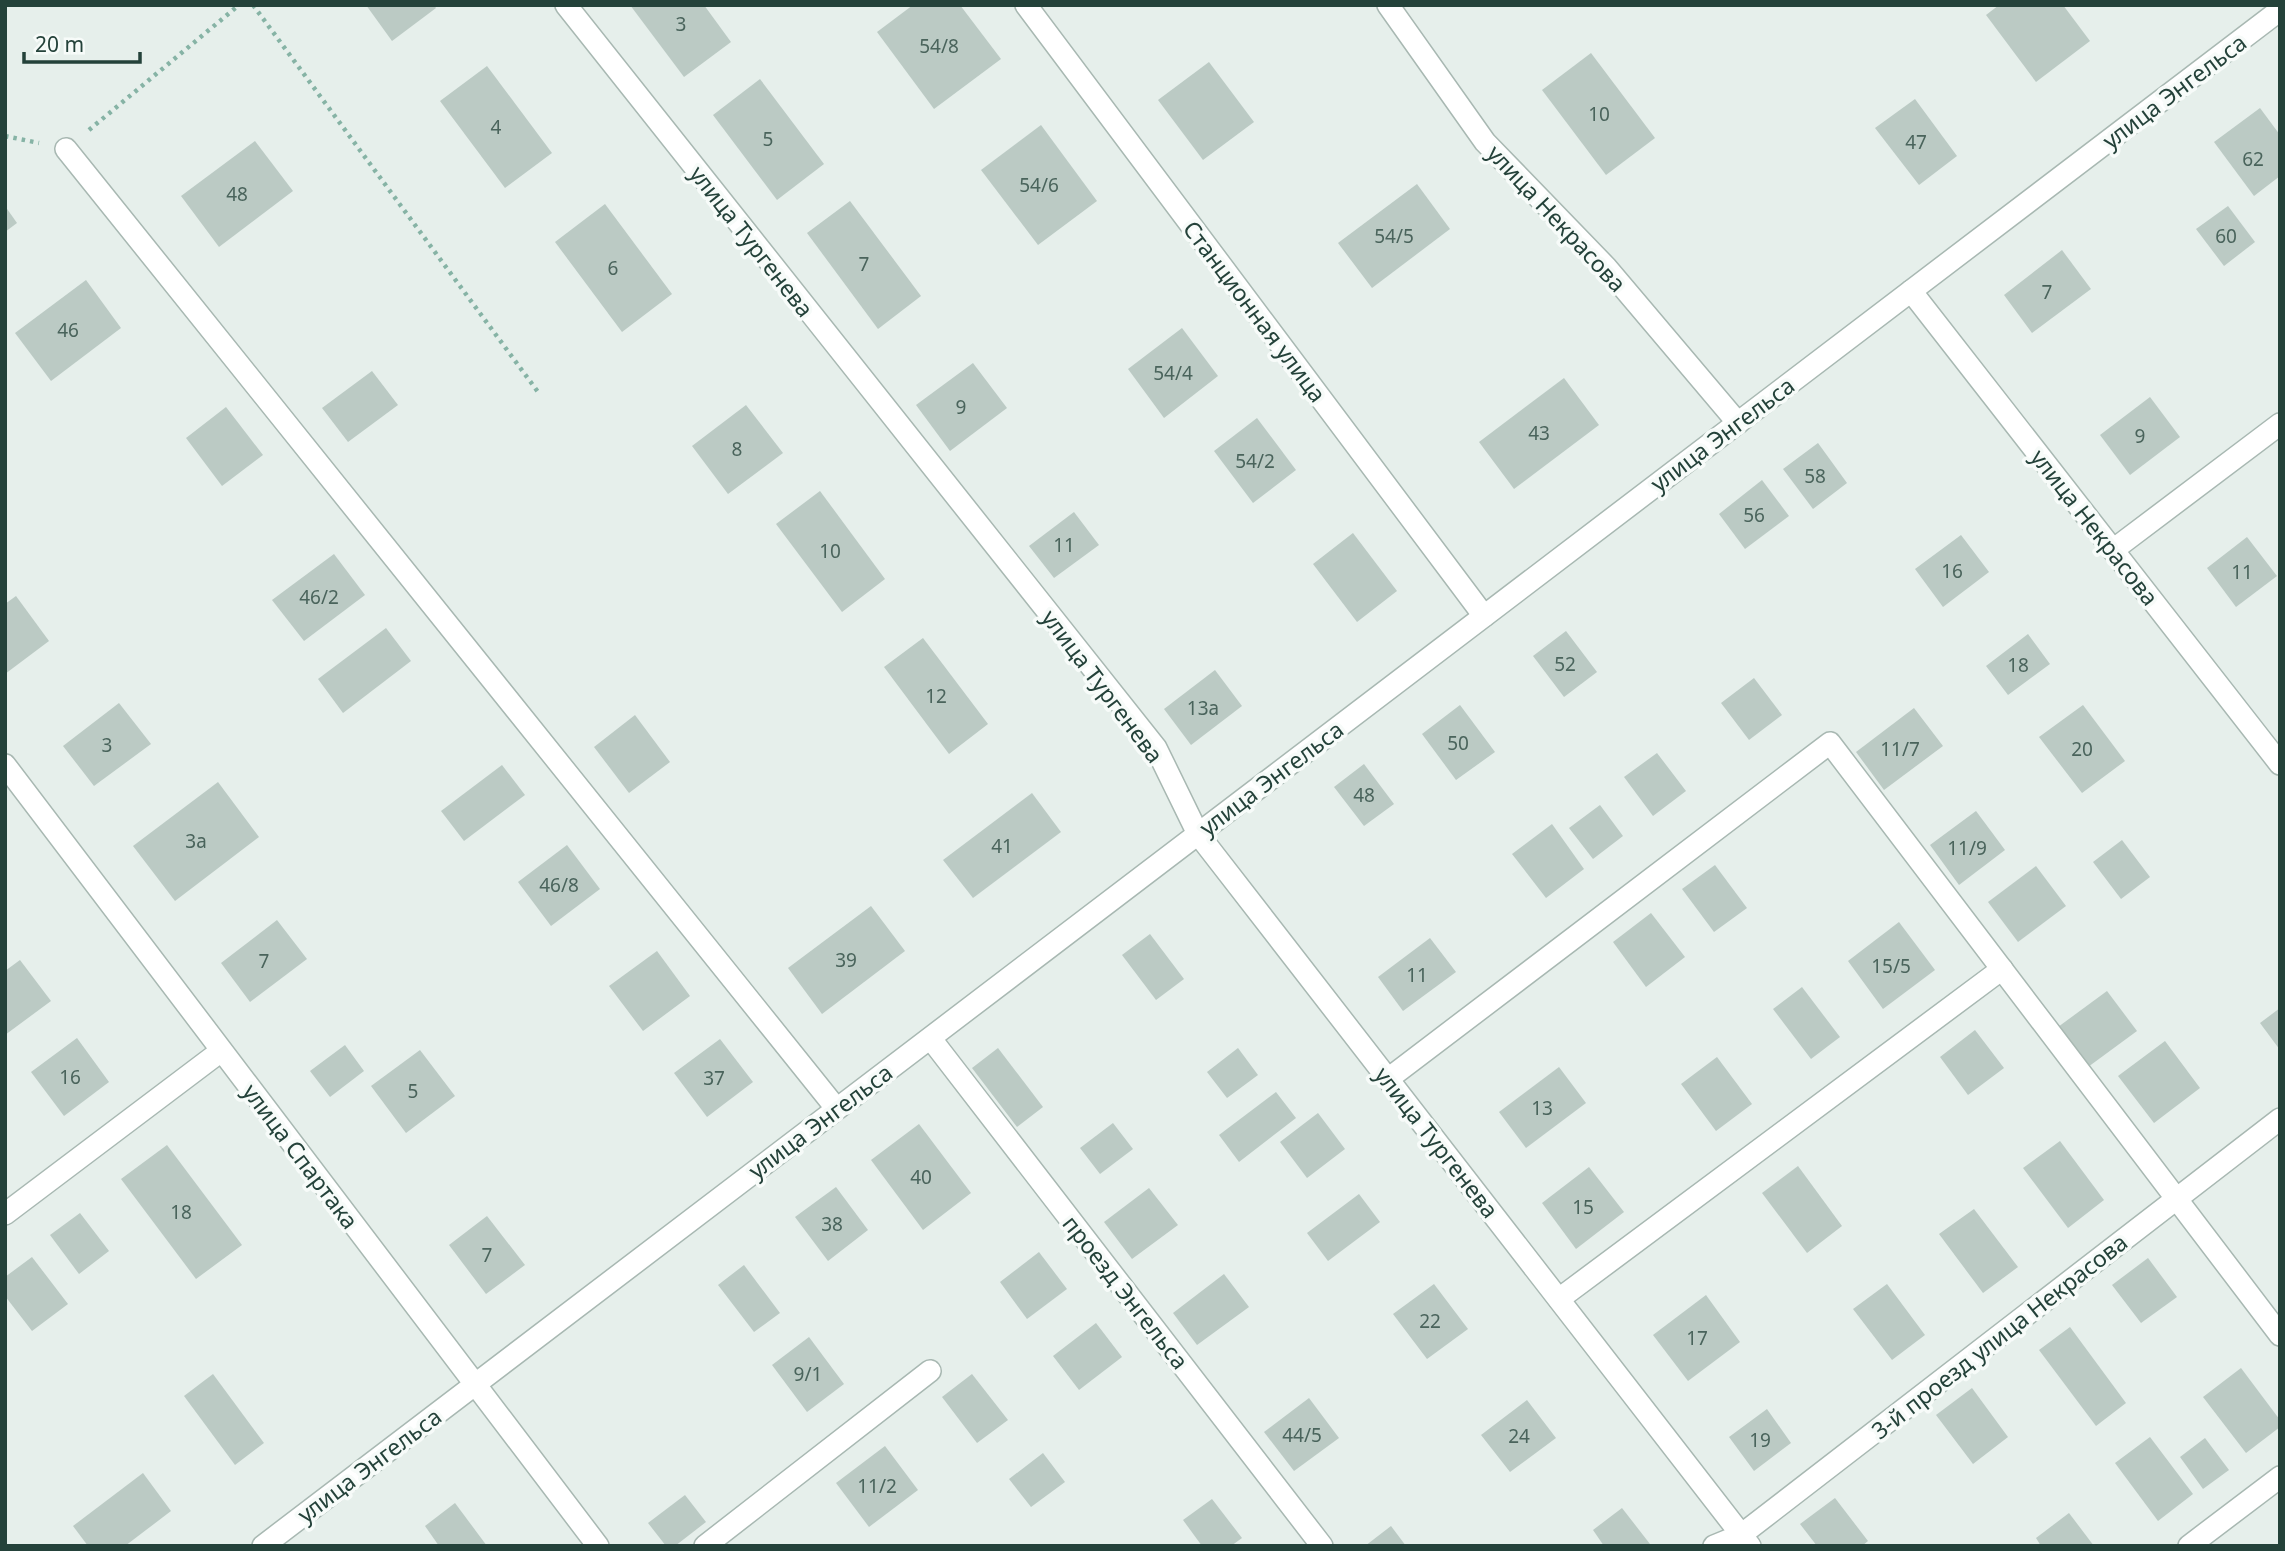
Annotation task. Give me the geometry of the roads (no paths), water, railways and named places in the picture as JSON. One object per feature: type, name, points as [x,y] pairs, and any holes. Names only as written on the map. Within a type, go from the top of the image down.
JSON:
[{"type":"street","name":"улица Тургенева","points":[[566,5],[1156,748],[1198,834],[1746,1540]]},
{"type":"street","name":"Станционная улица","points":[[1026,5],[1484,616]]},
{"type":"street","name":"улица Некрасова","points":[[1388,5],[1485,142],[1606,267],[1738,423]]},
{"type":"street","name":"улица Энгельса","points":[[263,1546],[2280,10]]},
{"type":"street","points":[[66,149],[836,1108]]},
{"type":"street","name":"улица Некрасова","points":[[1911,291],[2278,759]]},
{"type":"street","points":[[2113,550],[2280,424]]},
{"type":"street","points":[[1388,1079],[1830,743],[2280,1335]]},
{"type":"street","name":"улица Спартака","points":[[5,765],[598,1546]]},
{"type":"street","points":[[1559,1300],[2002,969]]},
{"type":"street","name":"проезд Энгельса","points":[[931,1039],[1322,1546]]},
{"type":"street","points":[[5,1214],[221,1051]]},
{"type":"street","name":"3-й проезд улица Некрасова","points":[[1714,1546],[1746,1540],[2280,1119]]},
{"type":"street","points":[[705,1546],[930,1371]]},
{"type":"street","points":[[2189,1546],[2280,1477]]}]
